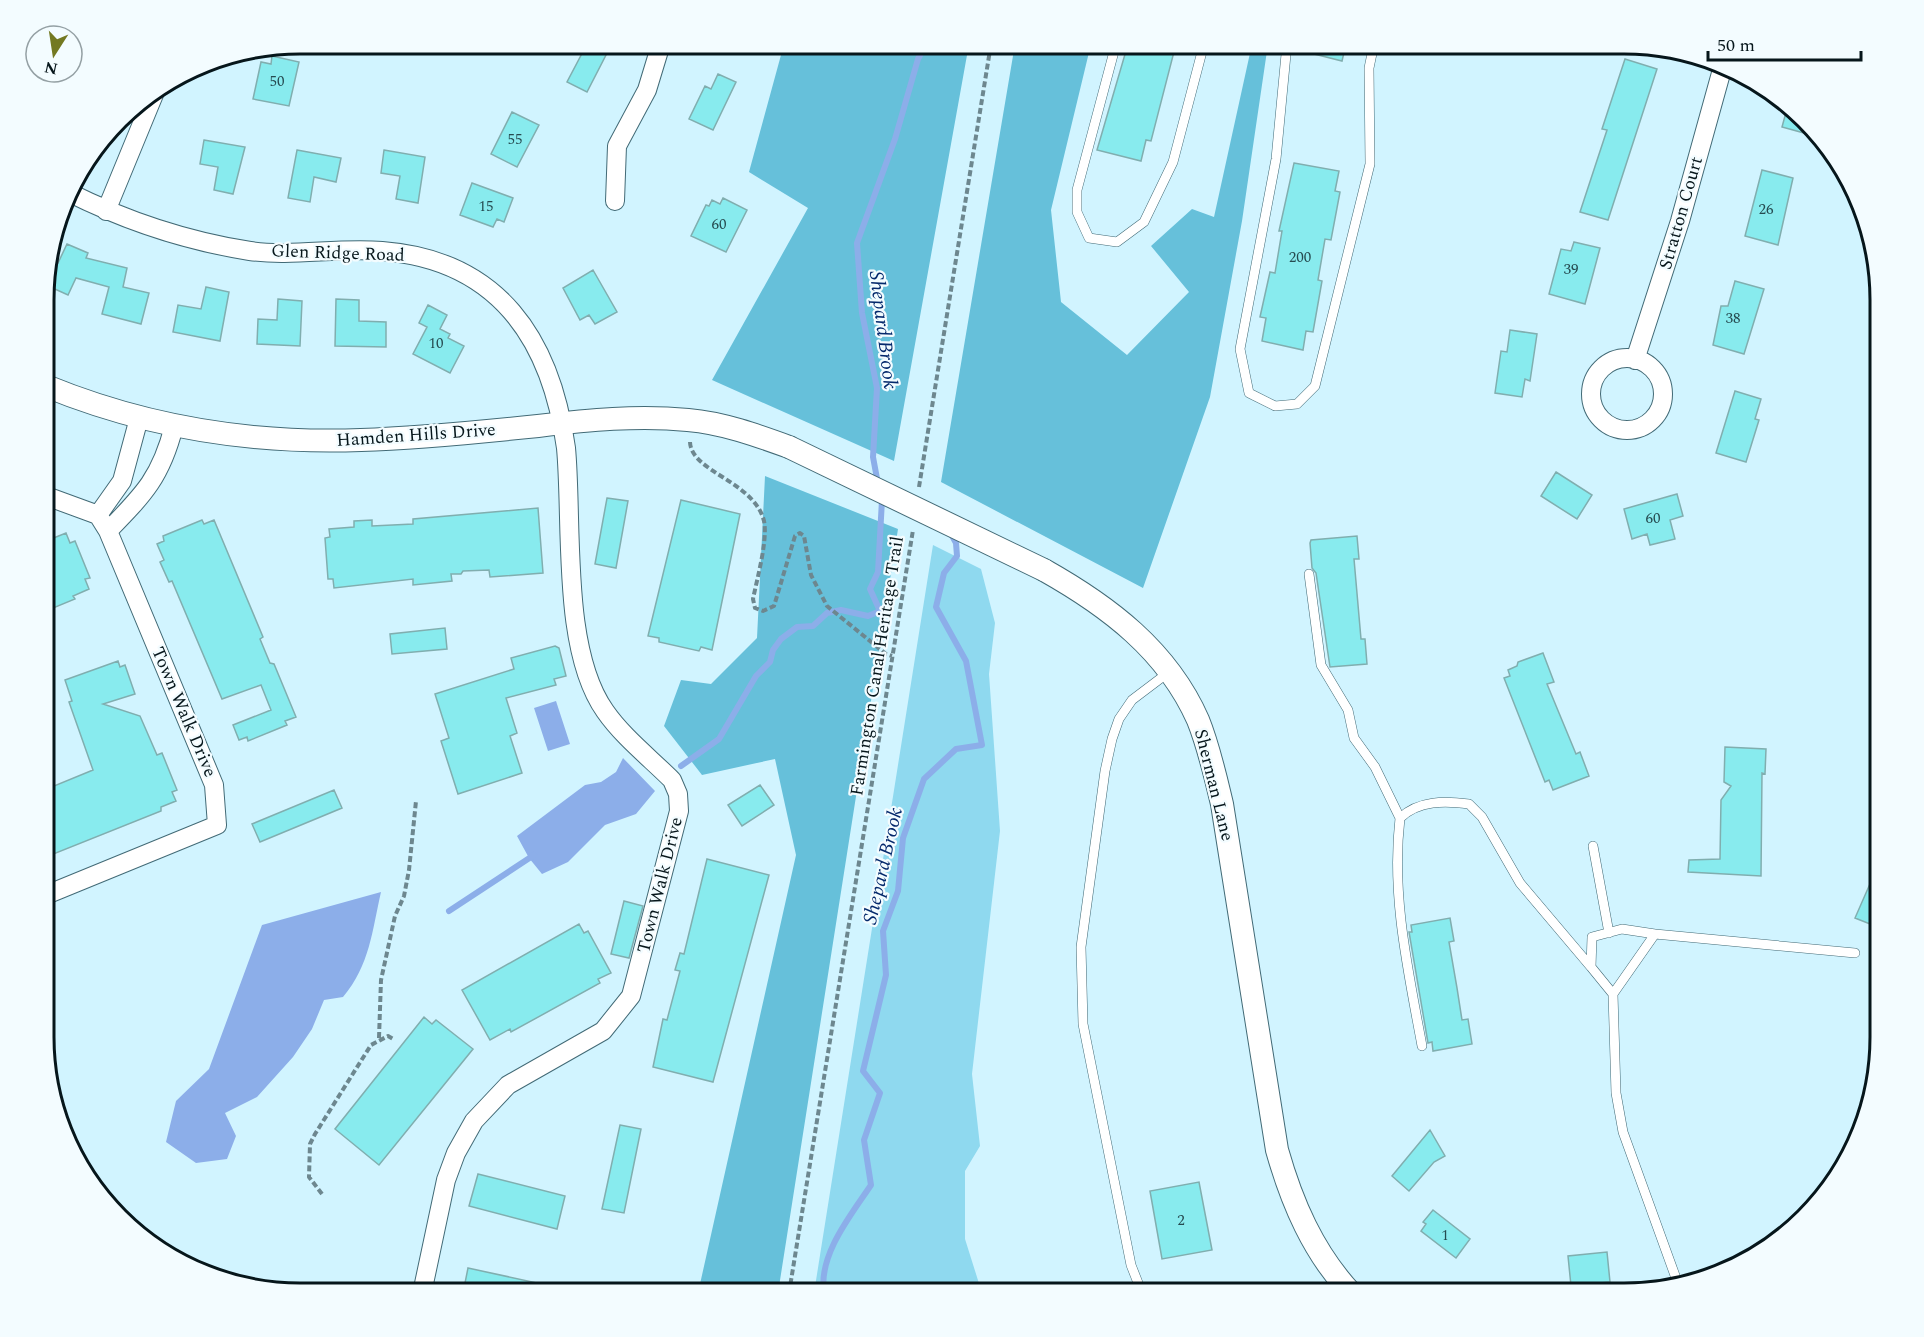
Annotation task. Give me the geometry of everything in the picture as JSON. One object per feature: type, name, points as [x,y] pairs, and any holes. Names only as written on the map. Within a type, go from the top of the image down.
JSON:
[{"type":"street","points":[[615,201],[617,146],[647,90],[658,54]]},
{"type":"street","name":"Stratton Court","points":[[1635,360],[1680,221],[1721,74]]},
{"type":"street","points":[[106,211],[149,105]]},
{"type":"street","name":"Glen Ridge Road","points":[[77,196],[106,211],[176,236],[252,251],[382,250],[416,255],[462,271],[500,299],[525,327],[538,348],[549,374],[562,423]]},
{"type":"street","name":"Hamden Hills Drive","points":[[54,389],[139,418],[239,436],[303,441],[435,435],[627,418],[689,420],[741,430],[789,447]]},
{"type":"street","points":[[54,499],[98,515],[122,481],[139,418]]},
{"type":"street","name":"Town Walk Drive","points":[[424,1283],[446,1180],[456,1154],[474,1121],[508,1085],[603,1031],[631,996],[676,827],[678,794],[672,780],[604,710],[583,658],[574,609],[571,512],[562,423]]},
{"type":"street","points":[[108,531],[158,474],[167,455],[174,426]]},
{"type":"street","name":"Sherman Lane","points":[[789,447],[1044,570],[1114,614],[1137,635],[1186,696],[1209,751],[1222,804],[1270,1114],[1287,1185],[1304,1225],[1322,1257],[1343,1283]]},
{"type":"street","name":"Town Walk Drive","points":[[54,892],[217,825],[214,785],[108,531],[98,515]]},
{"type":"lane","points":[[1113,54],[1077,190],[1077,212],[1089,238],[1117,242],[1144,222],[1173,162],[1201,54]]},
{"type":"lane","points":[[1286,54],[1276,159],[1240,349],[1249,393],[1275,406],[1297,405],[1315,386],[1328,341],[1370,164],[1369,68],[1372,54]]},
{"type":"lane","points":[[1309,574],[1321,665],[1348,710],[1354,738],[1375,767],[1400,819],[1399,908],[1403,944],[1422,1046]]},
{"type":"lane","points":[[1138,1283],[1131,1265],[1083,1024],[1081,947],[1105,771],[1112,739],[1119,719],[1132,700],[1169,672]]},
{"type":"lane","points":[[1400,819],[1411,808],[1444,801],[1469,804],[1482,817],[1520,883],[1613,994]]},
{"type":"lane","points":[[1593,846],[1609,933]]},
{"type":"lane","points":[[1591,967],[1592,937],[1622,929],[1855,953]]},
{"type":"lane","points":[[1655,934],[1613,994],[1616,1093],[1623,1132],[1676,1277]]},
{"type":"path","points":[[918,494],[989,54]]},
{"type":"path","points":[[689,420],[690,449],[693,455],[702,464],[744,490],[762,516],[765,529],[753,599],[755,608],[763,611],[774,606],[797,533],[804,536],[811,575],[827,606],[886,654],[892,656]]},
{"type":"path","name":"Farmington Canal Heritage Trail","points":[[791,1283],[914,526]]},
{"type":"path","points":[[379,1038],[381,980],[395,916],[404,896],[416,801]]},
{"type":"path","points":[[322,1194],[309,1178],[310,1144],[371,1045],[379,1038],[388,1036],[393,1039]]},
{"type":"shaded area","points":[[781,54],[967,54],[894,461],[712,380],[808,208],[749,172]]},
{"type":"shaded area","points":[[1013,54],[1089,54],[1051,210],[1061,302],[1127,355],[1189,292],[1151,246],[1192,209],[1214,217],[1250,54],[1267,54],[1242,221],[1210,397],[1143,588],[941,482]]},
{"type":"shaded area","points":[[765,476],[898,529],[780,1283],[700,1283],[796,855],[775,759],[702,775],[664,726],[681,680],[711,684],[757,638]]},
{"type":"shaded area","points":[[933,545],[981,569],[995,623],[989,674],[1000,831],[972,1074],[980,1146],[965,1171],[965,1239],[979,1283],[816,1283]]},
{"type":"shaded area","points":[[556,701],[570,744],[548,751],[534,708]]},
{"type":"shaded area","points":[[623,758],[655,791],[636,814],[605,825],[568,862],[542,874],[529,858],[517,836],[585,785],[601,782],[616,772]]},
{"type":"shaded area","points":[[381,892],[365,960],[352,985],[343,997],[324,1000],[312,1029],[293,1057],[257,1097],[225,1113],[236,1136],[227,1159],[196,1163],[166,1142],[176,1101],[209,1069],[262,925]]},
{"type":"building","points":[[582,54],[606,54],[587,92],[567,82]]},
{"type":"building","points":[[1125,54],[1173,54],[1151,141],[1146,140],[1141,161],[1097,150]]},
{"type":"building","points":[[1314,54],[1344,54],[1342,61]]},
{"type":"building","points":[[272,56],[299,62],[289,106],[253,99],[261,62],[271,64]]},
{"type":"building","points":[[1625,59],[1657,69],[1608,220],[1580,212],[1607,130],[1602,129]]},
{"type":"building","points":[[718,74],[736,82],[713,130],[689,119],[705,86],[711,89]]},
{"type":"building","points":[[512,112],[539,125],[517,167],[491,154]]},
{"type":"building","points":[[1785,115],[1805,133],[1782,127]]},
{"type":"building","points":[[204,140],[245,147],[233,194],[214,190],[218,167],[200,164]]},
{"type":"building","points":[[297,150],[341,158],[336,182],[314,177],[310,202],[288,198]]},
{"type":"building","points":[[384,150],[425,157],[418,203],[396,199],[400,176],[381,173]]},
{"type":"building","points":[[1294,163],[1339,171],[1335,191],[1340,192],[1331,240],[1325,239],[1318,280],[1322,281],[1313,332],[1306,331],[1303,350],[1262,341],[1266,318],[1260,317],[1270,272],[1275,273],[1282,231],[1279,231]]},
{"type":"building","points":[[1762,170],[1793,178],[1778,245],[1745,236]]},
{"type":"building","points":[[472,183],[513,198],[504,222],[497,219],[493,227],[460,215]]},
{"type":"building","points":[[723,198],[747,210],[726,252],[691,236],[706,205],[709,206],[712,200],[720,204]]},
{"type":"building","points":[[1574,242],[1600,248],[1585,304],[1549,294],[1561,249],[1571,251]]},
{"type":"building","points":[[67,244],[88,253],[86,258],[127,268],[123,287],[149,293],[141,324],[102,314],[109,287],[76,278],[68,295],[55,289],[58,263]]},
{"type":"building","points":[[593,270],[617,312],[595,324],[589,315],[580,320],[563,288]]},
{"type":"building","points":[[1735,281],[1764,289],[1744,354],[1713,345],[1721,306],[1728,306]]},
{"type":"building","points":[[206,287],[229,292],[220,341],[173,332],[178,305],[201,309]]},
{"type":"building","points":[[278,299],[302,301],[300,346],[257,344],[258,319],[277,320]]},
{"type":"building","points":[[336,299],[359,300],[359,321],[386,322],[386,347],[335,346]]},
{"type":"building","points":[[428,305],[447,315],[440,329],[450,334],[448,338],[464,346],[450,373],[413,354],[427,327],[419,323]]},
{"type":"building","points":[[1510,330],[1537,334],[1530,381],[1525,379],[1522,397],[1495,393],[1501,351],[1507,352]]},
{"type":"building","points":[[1735,391],[1761,399],[1755,419],[1759,420],[1746,462],[1716,453]]},
{"type":"building","points":[[1556,472],[1592,495],[1577,519],[1541,496]]},
{"type":"building","points":[[1677,494],[1683,516],[1670,520],[1675,539],[1650,545],[1647,534],[1632,539],[1624,509]]},
{"type":"building","points":[[607,498],[628,501],[616,568],[595,564]]},
{"type":"building","points":[[681,500],[740,514],[712,650],[701,647],[699,651],[659,642],[659,638],[648,636]]},
{"type":"building","points":[[538,508],[543,573],[490,577],[489,570],[463,571],[461,574],[451,574],[452,581],[413,585],[413,579],[334,588],[333,579],[328,579],[325,538],[330,537],[329,529],[354,527],[354,521],[372,520],[372,526],[413,524],[413,519]]},
{"type":"building","points":[[202,520],[204,524],[214,520],[263,637],[260,639],[270,663],[274,664],[296,717],[285,721],[287,725],[248,741],[247,737],[239,740],[233,725],[271,710],[261,685],[222,699],[172,581],[169,582],[160,562],[164,560],[157,544],[164,541],[163,536]]},
{"type":"building","points":[[66,533],[70,543],[75,541],[90,578],[85,579],[89,589],[73,596],[75,599],[54,608],[54,538]]},
{"type":"building","points":[[1357,536],[1359,559],[1354,559],[1361,639],[1365,639],[1367,664],[1330,667],[1316,573],[1312,568],[1310,543],[1311,540]]},
{"type":"building","points":[[445,628],[447,649],[392,654],[390,634]]},
{"type":"building","points":[[555,646],[559,648],[566,676],[554,679],[556,685],[506,698],[517,733],[510,736],[522,773],[458,794],[441,741],[449,738],[435,694],[514,669],[511,658]]},
{"type":"building","points":[[1543,653],[1554,682],[1547,684],[1576,754],[1580,752],[1589,776],[1553,790],[1549,780],[1545,782],[1504,678],[1510,676],[1508,670],[1517,666],[1518,662]]},
{"type":"building","points":[[118,661],[120,667],[125,665],[135,694],[103,704],[140,716],[157,755],[162,753],[177,790],[172,792],[176,801],[161,807],[161,811],[54,854],[54,786],[93,770],[69,702],[72,701],[65,680]]},
{"type":"building","points":[[1725,747],[1766,749],[1765,774],[1762,773],[1761,876],[1688,872],[1689,860],[1720,859],[1721,800],[1731,786],[1724,782]]},
{"type":"building","points":[[760,785],[774,805],[742,826],[728,805]]},
{"type":"building","points":[[334,790],[342,808],[260,842],[252,824]]},
{"type":"building","points":[[707,859],[769,875],[713,1082],[653,1067],[663,1019],[667,1020],[680,971],[675,970],[680,953],[684,954]]},
{"type":"building","points":[[1870,884],[1870,924],[1855,918]]},
{"type":"building","points":[[624,901],[643,906],[629,958],[611,954]]},
{"type":"building","points":[[1450,918],[1454,941],[1449,942],[1462,1020],[1468,1019],[1472,1044],[1433,1051],[1432,1042],[1428,1043],[1409,932],[1412,932],[1411,925]]},
{"type":"building","points":[[579,924],[584,933],[588,931],[611,973],[598,979],[600,983],[511,1032],[510,1029],[490,1040],[462,990]]},
{"type":"building","points":[[424,1017],[432,1024],[436,1020],[473,1049],[379,1165],[335,1129]]},
{"type":"building","points":[[620,1125],[641,1129],[624,1213],[602,1209]]},
{"type":"building","points":[[1430,1130],[1445,1156],[1434,1162],[1409,1191],[1392,1176]]},
{"type":"building","points":[[478,1174],[565,1196],[557,1229],[469,1206]]},
{"type":"building","points":[[1199,1182],[1212,1250],[1162,1259],[1150,1191]]},
{"type":"building","points":[[1433,1210],[1470,1239],[1456,1258],[1421,1231],[1426,1224],[1423,1222]]},
{"type":"building","points":[[1607,1252],[1610,1282],[1571,1283],[1568,1256]]},
{"type":"building","points":[[468,1268],[537,1283],[465,1283]]},
{"type":"waterway","name":"Shepard Brook","points":[[878,484],[873,457],[877,388],[862,313],[857,243],[895,139],[921,54]]},
{"type":"waterway","points":[[681,766],[719,739],[756,676],[770,662],[773,650],[781,639],[797,627],[813,626],[827,613],[841,610],[868,616],[880,611],[870,589],[878,572],[882,500]]},
{"type":"waterway","name":"Shepard Brook","points":[[823,1283],[831,1250],[846,1222],[871,1185],[864,1140],[880,1093],[863,1071],[886,975],[883,931],[898,891],[903,838],[924,779],[956,749],[982,745],[966,661],[936,607],[944,573],[957,556],[956,543],[950,532]]},
{"type":"waterway","points":[[449,911],[534,855]]}]
